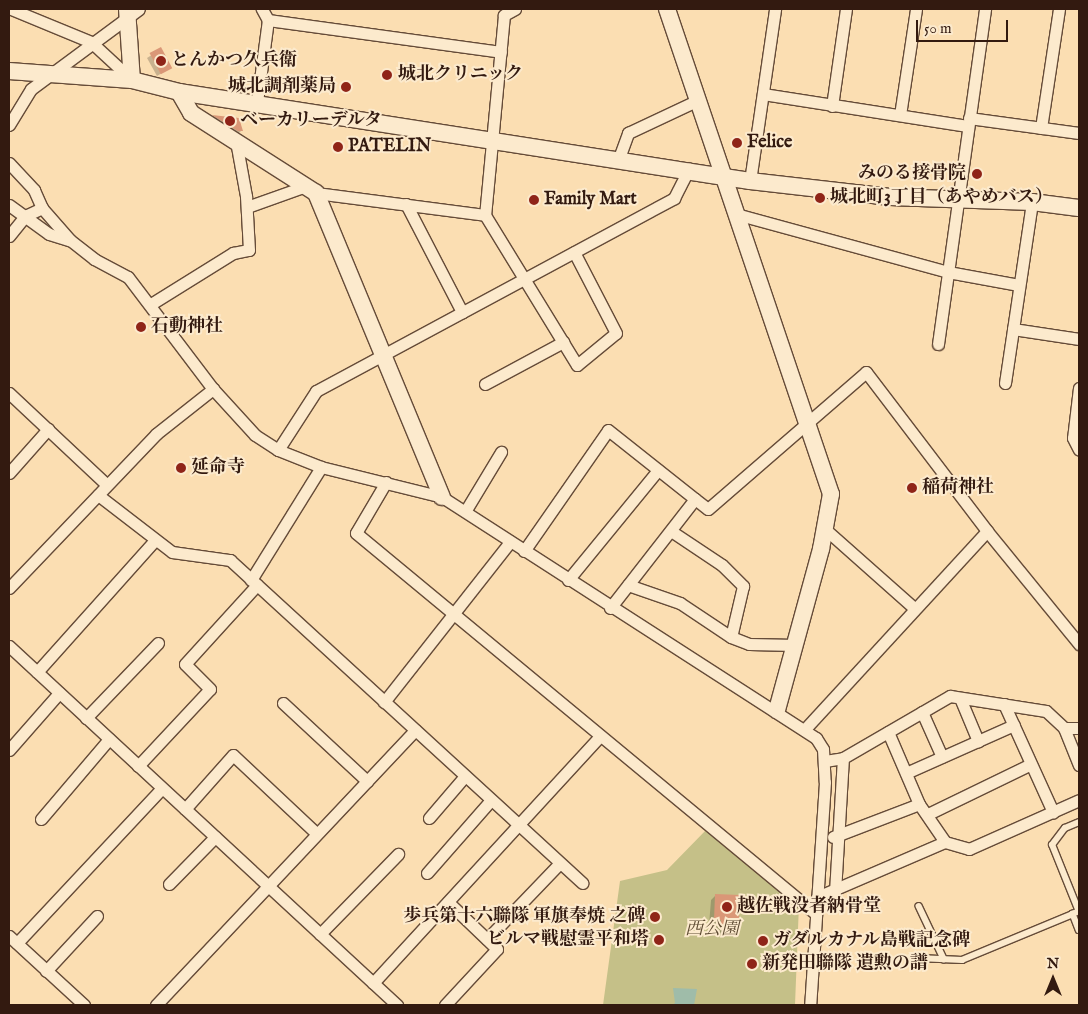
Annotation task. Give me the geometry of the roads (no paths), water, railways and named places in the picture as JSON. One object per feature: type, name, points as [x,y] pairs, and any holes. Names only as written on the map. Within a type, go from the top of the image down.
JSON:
[{"type":"street","points":[[11,9],[91,42],[132,80]]},
{"type":"street","points":[[257,102],[268,20],[262,9]]},
{"type":"street","points":[[515,9],[502,12],[501,52],[485,215],[577,365],[616,333],[574,252]]},
{"type":"street","points":[[667,9],[831,494],[825,529],[796,645],[777,710]]},
{"type":"street","points":[[750,181],[775,9]]},
{"type":"street","points":[[832,106],[846,9]]},
{"type":"street","points":[[900,115],[916,9]]},
{"type":"street","points":[[938,344],[985,9]]},
{"type":"street","points":[[1041,128],[1059,9]]},
{"type":"street","points":[[9,125],[31,89],[132,11]]},
{"type":"street","points":[[132,11],[132,80]]},
{"type":"street","points":[[268,20],[501,52]]},
{"type":"street","points":[[9,71],[132,80],[180,92],[257,102],[689,169],[750,181],[890,197],[1032,202],[1079,208]]},
{"type":"street","points":[[180,92],[191,113],[311,189],[485,215]]},
{"type":"street","points":[[763,94],[900,115],[1079,133]]},
{"type":"street","points":[[618,158],[628,133],[698,100]]},
{"type":"street","points":[[151,304],[233,253],[249,250],[247,207],[236,141]]},
{"type":"street","points":[[9,163],[34,190],[42,208],[70,240],[94,259],[128,278],[151,304],[213,389],[255,435],[278,450],[322,467],[442,497],[466,510],[510,542],[610,608],[777,710],[804,729],[823,749],[825,761],[810,1005]]},
{"type":"street","points":[[278,450],[316,391],[674,198],[689,169]]},
{"type":"street","points":[[247,207],[311,189]]},
{"type":"street","points":[[311,189],[442,497]]},
{"type":"street","points":[[1005,383],[1032,202]]},
{"type":"street","points":[[406,204],[462,312]]},
{"type":"street","points":[[9,205],[49,234],[70,240]]},
{"type":"street","points":[[9,236],[24,216],[42,208]]},
{"type":"street","points":[[736,214],[948,272],[1019,285]]},
{"type":"street","points":[[1013,329],[1079,339]]},
{"type":"street","points":[[486,384],[563,342]]},
{"type":"street","points":[[524,551],[608,430],[708,509],[866,372],[986,531],[1079,644]]},
{"type":"street","points":[[1079,388],[1073,438],[1079,450]]},
{"type":"street","points":[[9,588],[98,495],[106,484],[156,434],[213,389]]},
{"type":"street","points":[[9,393],[106,484]]},
{"type":"street","points":[[9,473],[48,429]]},
{"type":"street","points":[[466,510],[501,452]]},
{"type":"street","points":[[138,766],[210,689],[185,664],[254,582],[322,467]]},
{"type":"street","points":[[568,580],[658,470]]},
{"type":"street","points":[[386,482],[356,533],[450,614],[816,914]]},
{"type":"street","points":[[98,495],[172,552],[230,560],[582,883]]},
{"type":"street","points":[[610,608],[695,499]]},
{"type":"street","points":[[825,529],[915,609]]},
{"type":"street","points":[[671,531],[722,565],[743,586],[732,637]]},
{"type":"street","points":[[804,729],[986,531]]},
{"type":"street","points":[[37,672],[155,540]]},
{"type":"street","points":[[384,702],[450,614],[510,542]]},
{"type":"street","points":[[628,586],[680,603],[732,637],[749,644],[796,645]]},
{"type":"street","points":[[86,718],[158,643]]},
{"type":"street","points":[[9,646],[397,1005]]},
{"type":"street","points":[[9,750],[59,692]]},
{"type":"street","points":[[825,761],[843,758],[950,696],[1046,711],[1064,728],[1079,765]]},
{"type":"street","points":[[960,698],[978,741]]},
{"type":"street","points":[[283,703],[367,781]]},
{"type":"street","points":[[1004,704],[1053,812]]},
{"type":"street","points":[[922,712],[942,757]]},
{"type":"street","points":[[906,773],[1014,725]]},
{"type":"street","points":[[1064,728],[1079,728]]},
{"type":"street","points":[[156,1005],[415,730]]},
{"type":"street","points":[[888,732],[919,804],[928,814],[945,842]]},
{"type":"street","points":[[373,983],[599,737]]},
{"type":"street","points":[[41,819],[110,739]]},
{"type":"street","points":[[185,809],[233,755],[317,834]]},
{"type":"street","points":[[835,892],[843,758]]},
{"type":"street","points":[[928,814],[1031,764]]},
{"type":"street","points":[[429,818],[465,776]]},
{"type":"street","points":[[84,1005],[13,940],[162,788]]},
{"type":"street","points":[[427,873],[491,800]]},
{"type":"street","points":[[817,897],[835,892],[945,842],[969,849],[1079,800]]},
{"type":"street","points":[[821,836],[838,837],[919,804]]},
{"type":"street","points":[[169,884],[215,837]]},
{"type":"street","points":[[320,934],[398,854]]},
{"type":"street","points":[[487,939],[560,863]]},
{"type":"street","points":[[445,1005],[497,949],[448,902]]},
{"type":"street","points":[[46,971],[96,916]]},
{"type":"lane","points":[[1079,822],[1065,828],[1052,845],[1077,912],[1079,930]]},
{"type":"lane","points":[[919,906],[944,959]]},
{"type":"lane","points":[[918,958],[962,960],[1077,912]]},
{"type":"place","name":"とんかつ久兵衛","points":[[161,61]]},
{"type":"place","name":"城北クリニック","points":[[387,75]]},
{"type":"place","name":"城北調剤薬局","points":[[346,87]]},
{"type":"place","name":"ベーカリーデルタ","points":[[230,121]]},
{"type":"place","name":"Felice","points":[[737,143]]},
{"type":"place","name":"PATELIN","points":[[338,147]]},
{"type":"place","name":"みのる接骨院","points":[[977,174]]},
{"type":"place","name":"城北町3丁目（あやめバス）","points":[[820,198]]},
{"type":"place","name":"Family Mart","points":[[534,200]]},
{"type":"place","name":"石動神社","points":[[141,327]]},
{"type":"place","name":"延命寺","points":[[181,468]]},
{"type":"place","name":"稲荷神社","points":[[912,488]]},
{"type":"place","name":"越佐戦没者納骨堂","points":[[727,907]]},
{"type":"place","name":"歩兵第十六聯隊 軍旗奉焼 之碑","points":[[655,917]]},
{"type":"place","name":"ビルマ戦慰霊平和塔","points":[[659,940]]},
{"type":"place","name":"ガダルカナル島戦記念碑","points":[[763,941]]},
{"type":"place","name":"新発田聯隊 遺勲の譜","points":[[752,964]]},
{"type":"park label","name":"西公園","points":[[712,930]]}]
